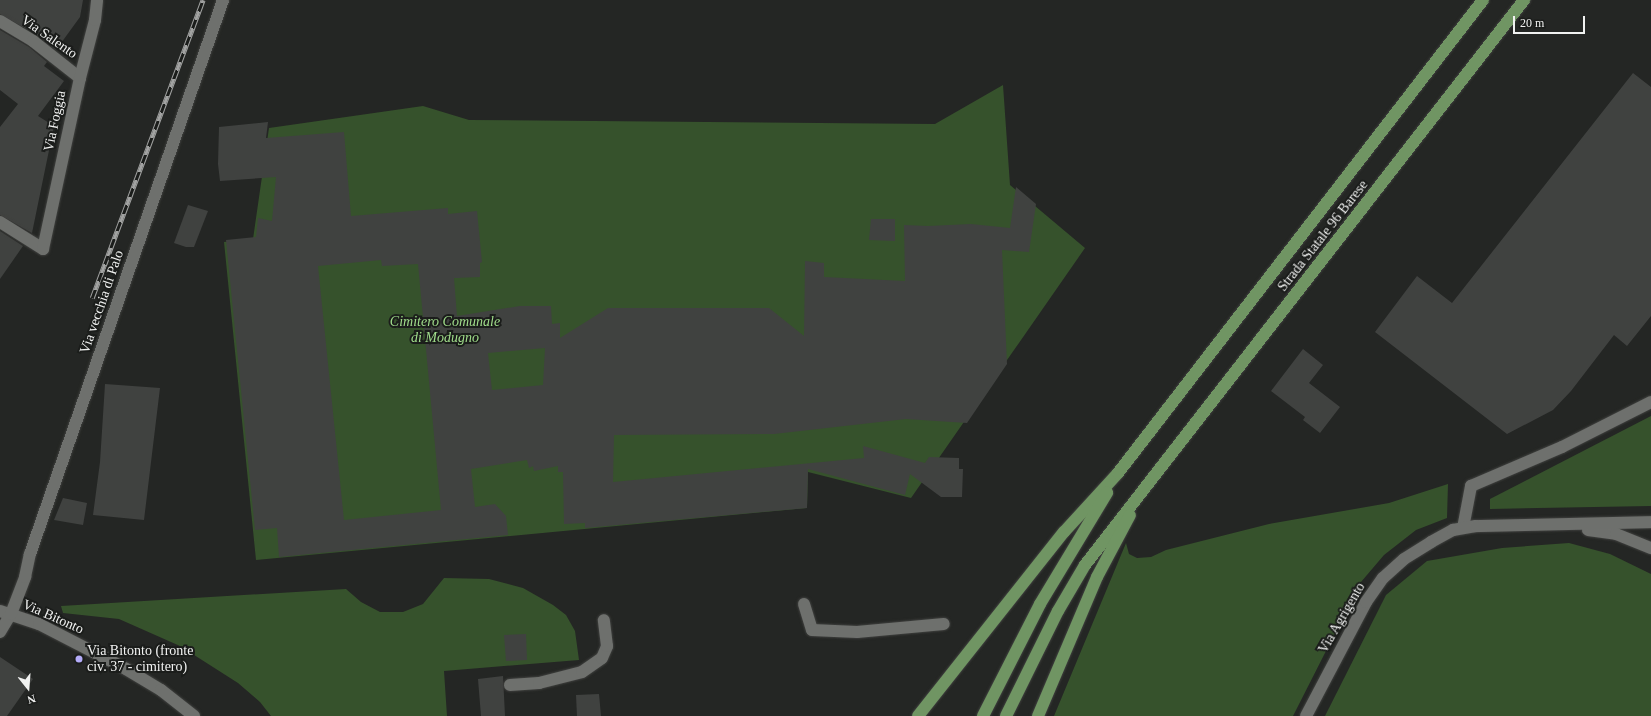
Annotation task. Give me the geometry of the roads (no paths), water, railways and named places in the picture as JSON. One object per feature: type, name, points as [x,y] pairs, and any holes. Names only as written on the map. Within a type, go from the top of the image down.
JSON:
[{"type":"main road","name":"Strada Statale 96 Barese","points":[[1118,473],[1483,0]]},
{"type":"main road","name":"Strada Statale 96 Barese","points":[[1144,490],[1524,0]]},
{"type":"main road","points":[[918,716],[1064,532],[1118,473]]},
{"type":"main road","points":[[983,716],[1040,604],[1118,473]]},
{"type":"main road","points":[[1006,716],[1058,611],[1085,565],[1112,528],[1144,490]]},
{"type":"main road","points":[[1038,716],[1097,577],[1144,490]]},
{"type":"street","name":"Via Foggia","points":[[0,222],[43,249],[80,78],[95,20],[97,0]]},
{"type":"street","name":"Via vecchia di Palo","points":[[0,632],[6,612],[25,577],[32,547],[223,0]]},
{"type":"street","name":"Via Salento","points":[[0,21],[33,41],[80,78]]},
{"type":"street","points":[[1463,528],[1471,486],[1562,447],[1651,402]]},
{"type":"street","points":[[1553,525],[1651,522]]},
{"type":"street","points":[[1553,525],[1616,534],[1651,548]]},
{"type":"street","name":"Via Agrigento","points":[[1306,716],[1366,602],[1383,578],[1404,559],[1453,530],[1476,526],[1553,525]]},
{"type":"street","points":[[804,604],[812,630],[857,632],[944,624]]},
{"type":"street","name":"Via Bitonto","points":[[6,612],[39,624],[126,669],[161,690],[194,716]]},
{"type":"street","points":[[510,685],[539,683],[582,672],[602,658],[607,646],[604,620]]},
{"type":"railway","points":[[92,298],[203,0]]},
{"type":"place","name":"Via Bitonto (fronte civ. 37 - cimitero)","points":[[79,659]]},
{"type":"park label","name":"Cimitero Comunale di Modugno","points":[[445,330]]}]
